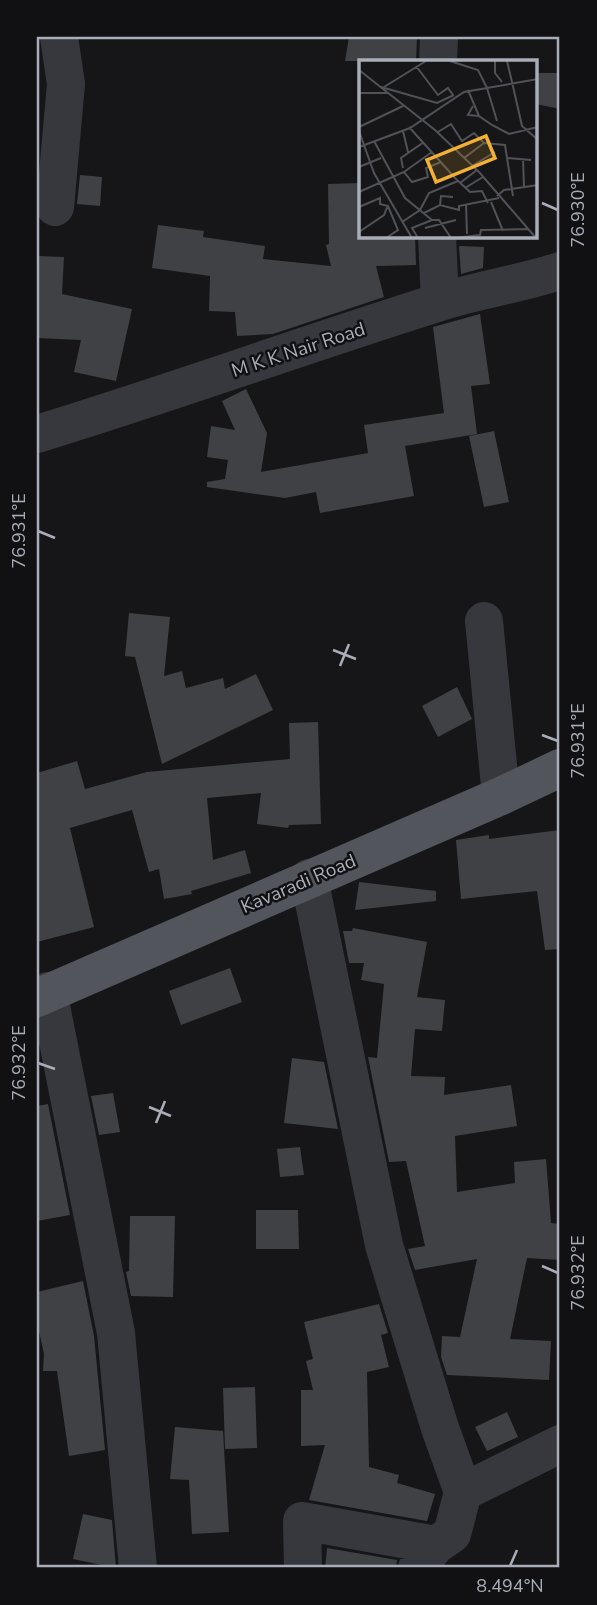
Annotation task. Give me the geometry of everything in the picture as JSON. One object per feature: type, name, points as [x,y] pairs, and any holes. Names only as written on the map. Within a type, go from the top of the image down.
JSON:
[{"type":"main road","name":"Kavaradi Road","points":[[42,995],[560,768]]},
{"type":"street","points":[[55,207],[66,84],[59,37]]},
{"type":"street","points":[[438,60],[439,37]]},
{"type":"street","points":[[437,238],[440,302]]},
{"type":"street","name":"M K K Nair Road","points":[[37,434],[440,302],[530,281],[560,271]]},
{"type":"street","points":[[484,621],[501,796]]},
{"type":"street","points":[[303,1568],[302,1521],[427,1557],[452,1534],[463,1492],[440,1428],[384,1245],[309,878]]},
{"type":"street","points":[[42,995],[116,1333],[138,1568]]},
{"type":"street","points":[[463,1492],[560,1444]]},
{"type":"building","points":[[349,37],[417,37],[416,60],[345,61]]},
{"type":"building","points":[[538,73],[560,73],[560,109],[538,104]]},
{"type":"building","points":[[80,175],[102,177],[100,206],[77,204]]},
{"type":"building","points":[[359,183],[359,238],[415,238],[416,265],[376,266],[384,297],[273,334],[237,336],[235,312],[209,311],[210,276],[152,268],[158,225],[204,231],[203,237],[265,246],[263,259],[331,266],[326,245],[329,244],[328,184]]},
{"type":"building","points":[[459,246],[484,247],[483,268],[461,274]]},
{"type":"building","points":[[37,256],[64,257],[62,294],[132,309],[116,381],[74,372],[81,340],[37,338]]},
{"type":"building","points":[[480,314],[490,384],[471,386],[477,434],[405,446],[414,496],[320,513],[316,492],[285,498],[207,487],[207,482],[225,479],[228,460],[207,457],[211,426],[235,430],[222,401],[246,389],[267,433],[261,472],[368,453],[364,425],[444,413],[433,327]]},
{"type":"building","points":[[494,431],[509,502],[484,507],[469,436]]},
{"type":"building","points":[[129,613],[170,617],[164,676],[182,671],[186,688],[223,678],[225,689],[256,674],[273,710],[162,764],[135,657],[125,656]]},
{"type":"building","points":[[457,687],[472,719],[438,737],[422,706]]},
{"type":"building","points":[[318,722],[321,824],[289,825],[288,828],[257,824],[261,793],[207,798],[213,860],[245,850],[251,873],[191,891],[192,894],[164,899],[159,869],[149,872],[132,810],[70,828],[94,927],[37,942],[37,773],[77,761],[85,789],[147,772],[290,759],[289,723]]},
{"type":"building","points":[[560,830],[560,949],[545,950],[537,891],[461,899],[456,840],[489,835],[489,839]]},
{"type":"building","points":[[359,882],[436,891],[436,901],[355,910]]},
{"type":"building","points":[[353,928],[427,942],[417,997],[445,1000],[442,1031],[415,1029],[411,1076],[445,1077],[444,1095],[511,1085],[517,1126],[455,1136],[457,1192],[515,1183],[514,1162],[546,1159],[551,1223],[560,1224],[560,1260],[527,1258],[510,1339],[551,1341],[549,1380],[447,1375],[441,1357],[442,1336],[460,1337],[477,1259],[415,1270],[408,1249],[425,1246],[406,1161],[389,1162],[368,1057],[377,1058],[384,984],[361,980],[364,963],[349,963],[343,931],[352,931]]},
{"type":"building","points":[[230,968],[242,1002],[181,1025],[169,991]]},
{"type":"building","points":[[292,1058],[324,1062],[338,1129],[284,1123]]},
{"type":"building","points":[[113,1093],[120,1132],[99,1135],[91,1096]]},
{"type":"building","points":[[48,1104],[70,1215],[37,1221],[37,1106]]},
{"type":"building","points":[[300,1147],[304,1175],[280,1177],[277,1149]]},
{"type":"building","points":[[256,1210],[298,1210],[299,1249],[256,1249]]},
{"type":"building","points":[[130,1216],[175,1216],[173,1297],[131,1296],[126,1272],[129,1271]]},
{"type":"building","points":[[83,1281],[94,1336],[105,1450],[69,1456],[57,1371],[43,1371],[44,1354],[37,1322],[37,1292]]},
{"type":"building","points":[[379,1304],[388,1333],[381,1335],[389,1367],[367,1372],[369,1467],[399,1475],[397,1483],[435,1494],[427,1521],[309,1500],[325,1445],[301,1446],[301,1390],[313,1390],[306,1361],[313,1359],[304,1322]]},
{"type":"building","points":[[255,1387],[257,1448],[225,1449],[223,1388]]},
{"type":"building","points":[[507,1412],[518,1437],[487,1451],[475,1427]]},
{"type":"building","points":[[175,1427],[223,1431],[229,1532],[192,1534],[189,1480],[170,1479]]},
{"type":"building","points":[[83,1514],[112,1520],[116,1568],[73,1559]]},
{"type":"building","points":[[327,1548],[397,1560],[396,1568],[325,1568]]}]
